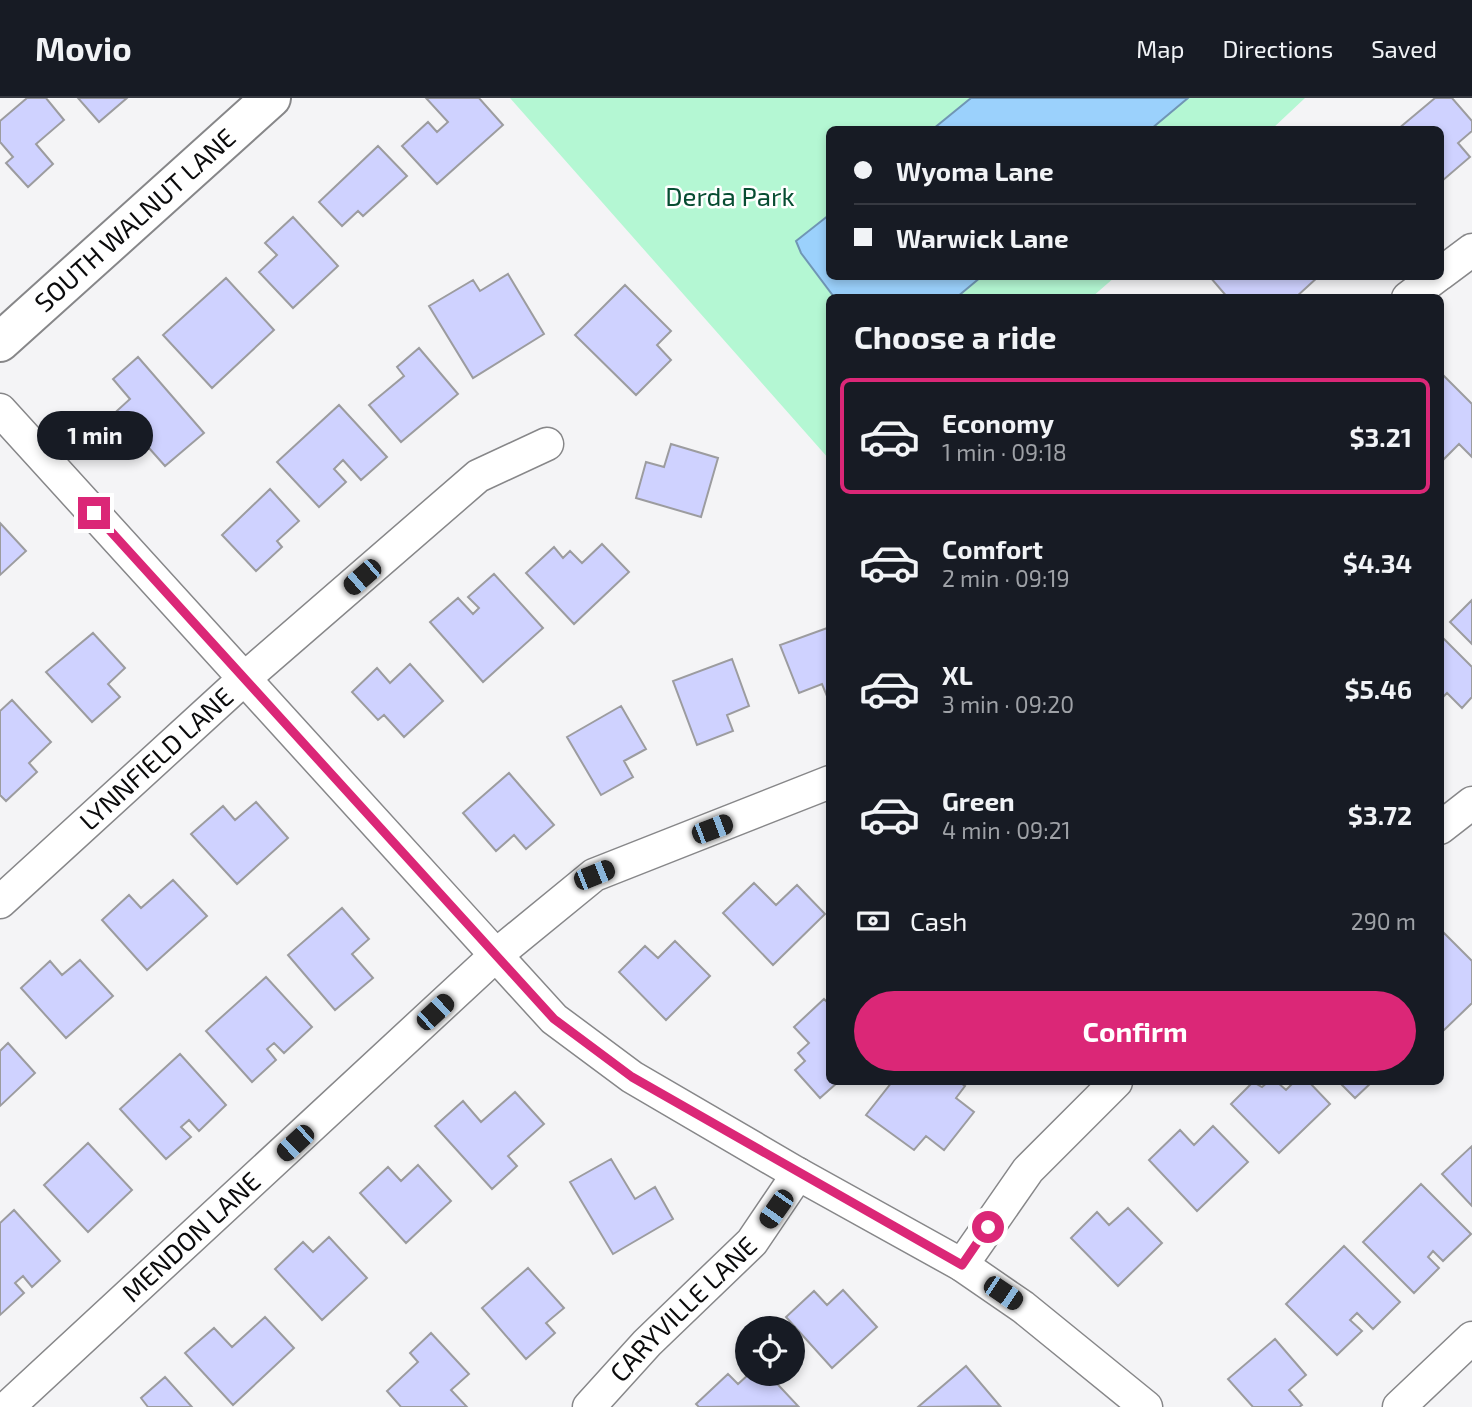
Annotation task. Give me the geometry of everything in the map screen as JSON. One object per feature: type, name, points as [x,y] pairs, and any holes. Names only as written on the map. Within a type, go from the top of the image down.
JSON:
[{"type":"street","name":"SOUTH WALNUT LANE","points":[[0,342],[271,98]]},
{"type":"street","points":[[1444,271],[1472,250]]},
{"type":"street","points":[[1413,294],[1431,280]]},
{"type":"street","points":[[0,410],[554,1019],[632,1077],[798,1174],[962,1265],[1023,1307],[1133,1403]]},
{"type":"street","name":"LYNNFIELD LANE","points":[[0,902],[245,678],[478,476],[547,444]]},
{"type":"street","name":"MENDON LANE","points":[[8,1407],[495,956],[594,875],[826,784]]},
{"type":"street","points":[[1444,825],[1472,803]]},
{"type":"street","points":[[962,1265],[1028,1170],[1113,1085]]},
{"type":"street","name":"CARYVILLE LANE","points":[[589,1407],[647,1343],[752,1242],[798,1174]]},
{"type":"street","points":[[1399,1407],[1472,1338]]},
{"type":"green space","name":"Derda Park","points":[[510,98],[1305,98],[1275,126],[826,126],[826,280],[1112,280],[1095,294],[826,294],[826,456]]},
{"type":"water","points":[[971,98],[1188,98],[1155,126],[937,126]]},
{"type":"water","points":[[826,217],[826,280],[977,280],[961,294],[832,294],[801,253],[796,241]]},
{"type":"building","points":[[27,98],[46,98],[64,120],[36,144],[53,164],[28,187],[6,163],[13,157],[0,142],[0,121]]},
{"type":"building","points":[[78,98],[127,98],[99,122]]},
{"type":"building","points":[[426,98],[479,98],[503,125],[437,184],[402,146],[428,122],[437,132],[448,122]]},
{"type":"building","points":[[1435,98],[1452,98],[1472,121],[1472,131],[1458,143],[1470,157],[1444,179],[1444,126],[1402,126]]},
{"type":"building","points":[[378,146],[407,176],[363,216],[358,211],[342,226],[319,202]]},
{"type":"building","points":[[293,217],[338,266],[293,308],[259,272],[277,255],[265,243]]},
{"type":"building","points":[[508,274],[544,334],[473,378],[429,306],[473,280],[480,291]]},
{"type":"building","points":[[226,278],[274,330],[212,388],[163,335]]},
{"type":"building","points":[[1213,280],[1315,280],[1299,294],[1225,294]]},
{"type":"building","points":[[625,285],[671,331],[657,345],[671,360],[636,395],[575,335]]},
{"type":"building","points":[[419,348],[458,394],[401,442],[369,405],[404,376],[397,367]]},
{"type":"building","points":[[138,357],[204,433],[165,466],[149,448],[140,456],[108,419],[130,399],[113,379]]},
{"type":"building","points":[[1444,376],[1472,404],[1472,457],[1459,444],[1444,459]]},
{"type":"building","points":[[339,405],[387,457],[361,480],[343,460],[334,469],[346,482],[319,507],[277,462]]},
{"type":"building","points":[[671,444],[718,458],[701,517],[636,498],[646,462],[664,467]]},
{"type":"building","points":[[270,489],[299,521],[277,541],[282,547],[256,571],[222,535]]},
{"type":"building","points":[[0,523],[26,551],[0,575]]},
{"type":"building","points":[[602,544],[629,572],[574,624],[526,573],[554,547],[563,558],[570,551],[582,563]]},
{"type":"building","points":[[494,574],[543,628],[483,682],[430,622],[458,598],[473,614],[479,608],[468,597]]},
{"type":"building","points":[[1472,600],[1472,644],[1450,622]]},
{"type":"building","points":[[826,628],[826,694],[822,684],[799,693],[780,645]]},
{"type":"building","points":[[93,633],[125,668],[108,684],[120,697],[92,722],[46,672]]},
{"type":"building","points":[[1444,639],[1472,667],[1472,697],[1462,708],[1447,693],[1444,696]]},
{"type":"building","points":[[732,659],[749,706],[727,715],[733,731],[697,745],[673,681]]},
{"type":"building","points":[[410,664],[443,701],[404,737],[384,715],[378,720],[352,692],[377,668],[390,683]]},
{"type":"building","points":[[12,700],[51,742],[29,763],[37,772],[6,801],[0,795],[0,711]]},
{"type":"building","points":[[621,706],[646,749],[624,761],[633,777],[601,795],[567,737]]},
{"type":"building","points":[[509,773],[554,825],[526,849],[514,835],[496,851],[463,813]]},
{"type":"building","points":[[256,802],[288,838],[237,884],[191,834],[223,806],[235,820]]},
{"type":"building","points":[[173,880],[207,916],[147,970],[102,920],[129,895],[141,908]]},
{"type":"building","points":[[754,883],[776,905],[797,885],[825,914],[773,965],[723,913]]},
{"type":"building","points":[[342,908],[369,939],[352,954],[373,978],[335,1010],[288,955]]},
{"type":"building","points":[[1444,933],[1472,961],[1472,1003],[1444,1030]]},
{"type":"building","points":[[675,941],[710,976],[666,1020],[619,972],[645,946],[658,958]]},
{"type":"building","points":[[80,960],[113,996],[66,1038],[21,988],[50,961],[62,975]]},
{"type":"building","points":[[266,977],[312,1027],[284,1053],[274,1043],[267,1049],[276,1060],[252,1082],[206,1031]]},
{"type":"building","points":[[824,999],[826,1001],[826,1085],[835,1085],[820,1098],[795,1070],[805,1061],[798,1053],[809,1043],[794,1027]]},
{"type":"building","points":[[8,1043],[35,1073],[0,1106],[0,1051]]},
{"type":"building","points":[[180,1054],[226,1105],[199,1131],[189,1120],[181,1127],[191,1137],[166,1159],[120,1109]]},
{"type":"building","points":[[890,1085],[964,1085],[956,1098],[974,1112],[944,1150],[926,1136],[914,1150],[866,1115]]},
{"type":"building","points":[[1250,1085],[1280,1085],[1286,1090],[1291,1085],[1312,1085],[1330,1104],[1279,1153],[1231,1104]]},
{"type":"building","points":[[1342,1085],[1369,1085],[1355,1098]]},
{"type":"building","points":[[515,1092],[544,1124],[508,1156],[517,1166],[492,1189],[435,1126],[463,1101],[481,1122]]},
{"type":"building","points":[[1213,1126],[1248,1162],[1197,1211],[1149,1160],[1180,1130],[1194,1145]]},
{"type":"building","points":[[88,1143],[132,1190],[88,1232],[44,1185]]},
{"type":"building","points":[[1472,1146],[1472,1206],[1442,1174]]},
{"type":"building","points":[[611,1159],[635,1199],[655,1187],[673,1219],[613,1254],[570,1182]]},
{"type":"building","points":[[418,1165],[451,1201],[406,1243],[360,1193],[388,1167],[401,1181]]},
{"type":"building","points":[[1421,1184],[1471,1234],[1443,1261],[1433,1251],[1428,1257],[1439,1268],[1414,1293],[1363,1242]]},
{"type":"building","points":[[1128,1208],[1162,1243],[1118,1286],[1071,1238],[1097,1212],[1109,1225]]},
{"type":"building","points":[[14,1210],[60,1261],[32,1287],[23,1276],[15,1283],[24,1293],[0,1315],[0,1223]]},
{"type":"building","points":[[329,1237],[367,1278],[322,1320],[275,1269],[303,1242],[313,1252]]},
{"type":"building","points":[[1344,1246],[1400,1302],[1373,1329],[1357,1313],[1350,1320],[1362,1331],[1337,1355],[1286,1304]]},
{"type":"building","points":[[528,1268],[564,1308],[546,1323],[555,1333],[526,1359],[482,1308]]},
{"type":"building","points":[[843,1290],[877,1327],[832,1368],[805,1338],[805,1316],[787,1316],[814,1291],[827,1305]]},
{"type":"building","points":[[265,1317],[294,1348],[233,1405],[185,1353],[214,1328],[232,1347]]},
{"type":"building","points":[[431,1333],[469,1374],[451,1390],[467,1407],[401,1407],[387,1391],[418,1362],[410,1353]]},
{"type":"building","points":[[1275,1339],[1306,1375],[1289,1390],[1302,1405],[1299,1407],[1253,1407],[1228,1379]]},
{"type":"building","points":[[966,1366],[1000,1406],[918,1407]]},
{"type":"building","points":[[728,1374],[735,1381],[735,1386],[779,1386],[798,1406],[699,1407],[696,1404]]},
{"type":"building","points":[[165,1377],[192,1407],[148,1407],[141,1398]]},
{"type":"route","points":[[94,513],[554,1019],[632,1077],[798,1174],[962,1265],[988,1227]]}]
